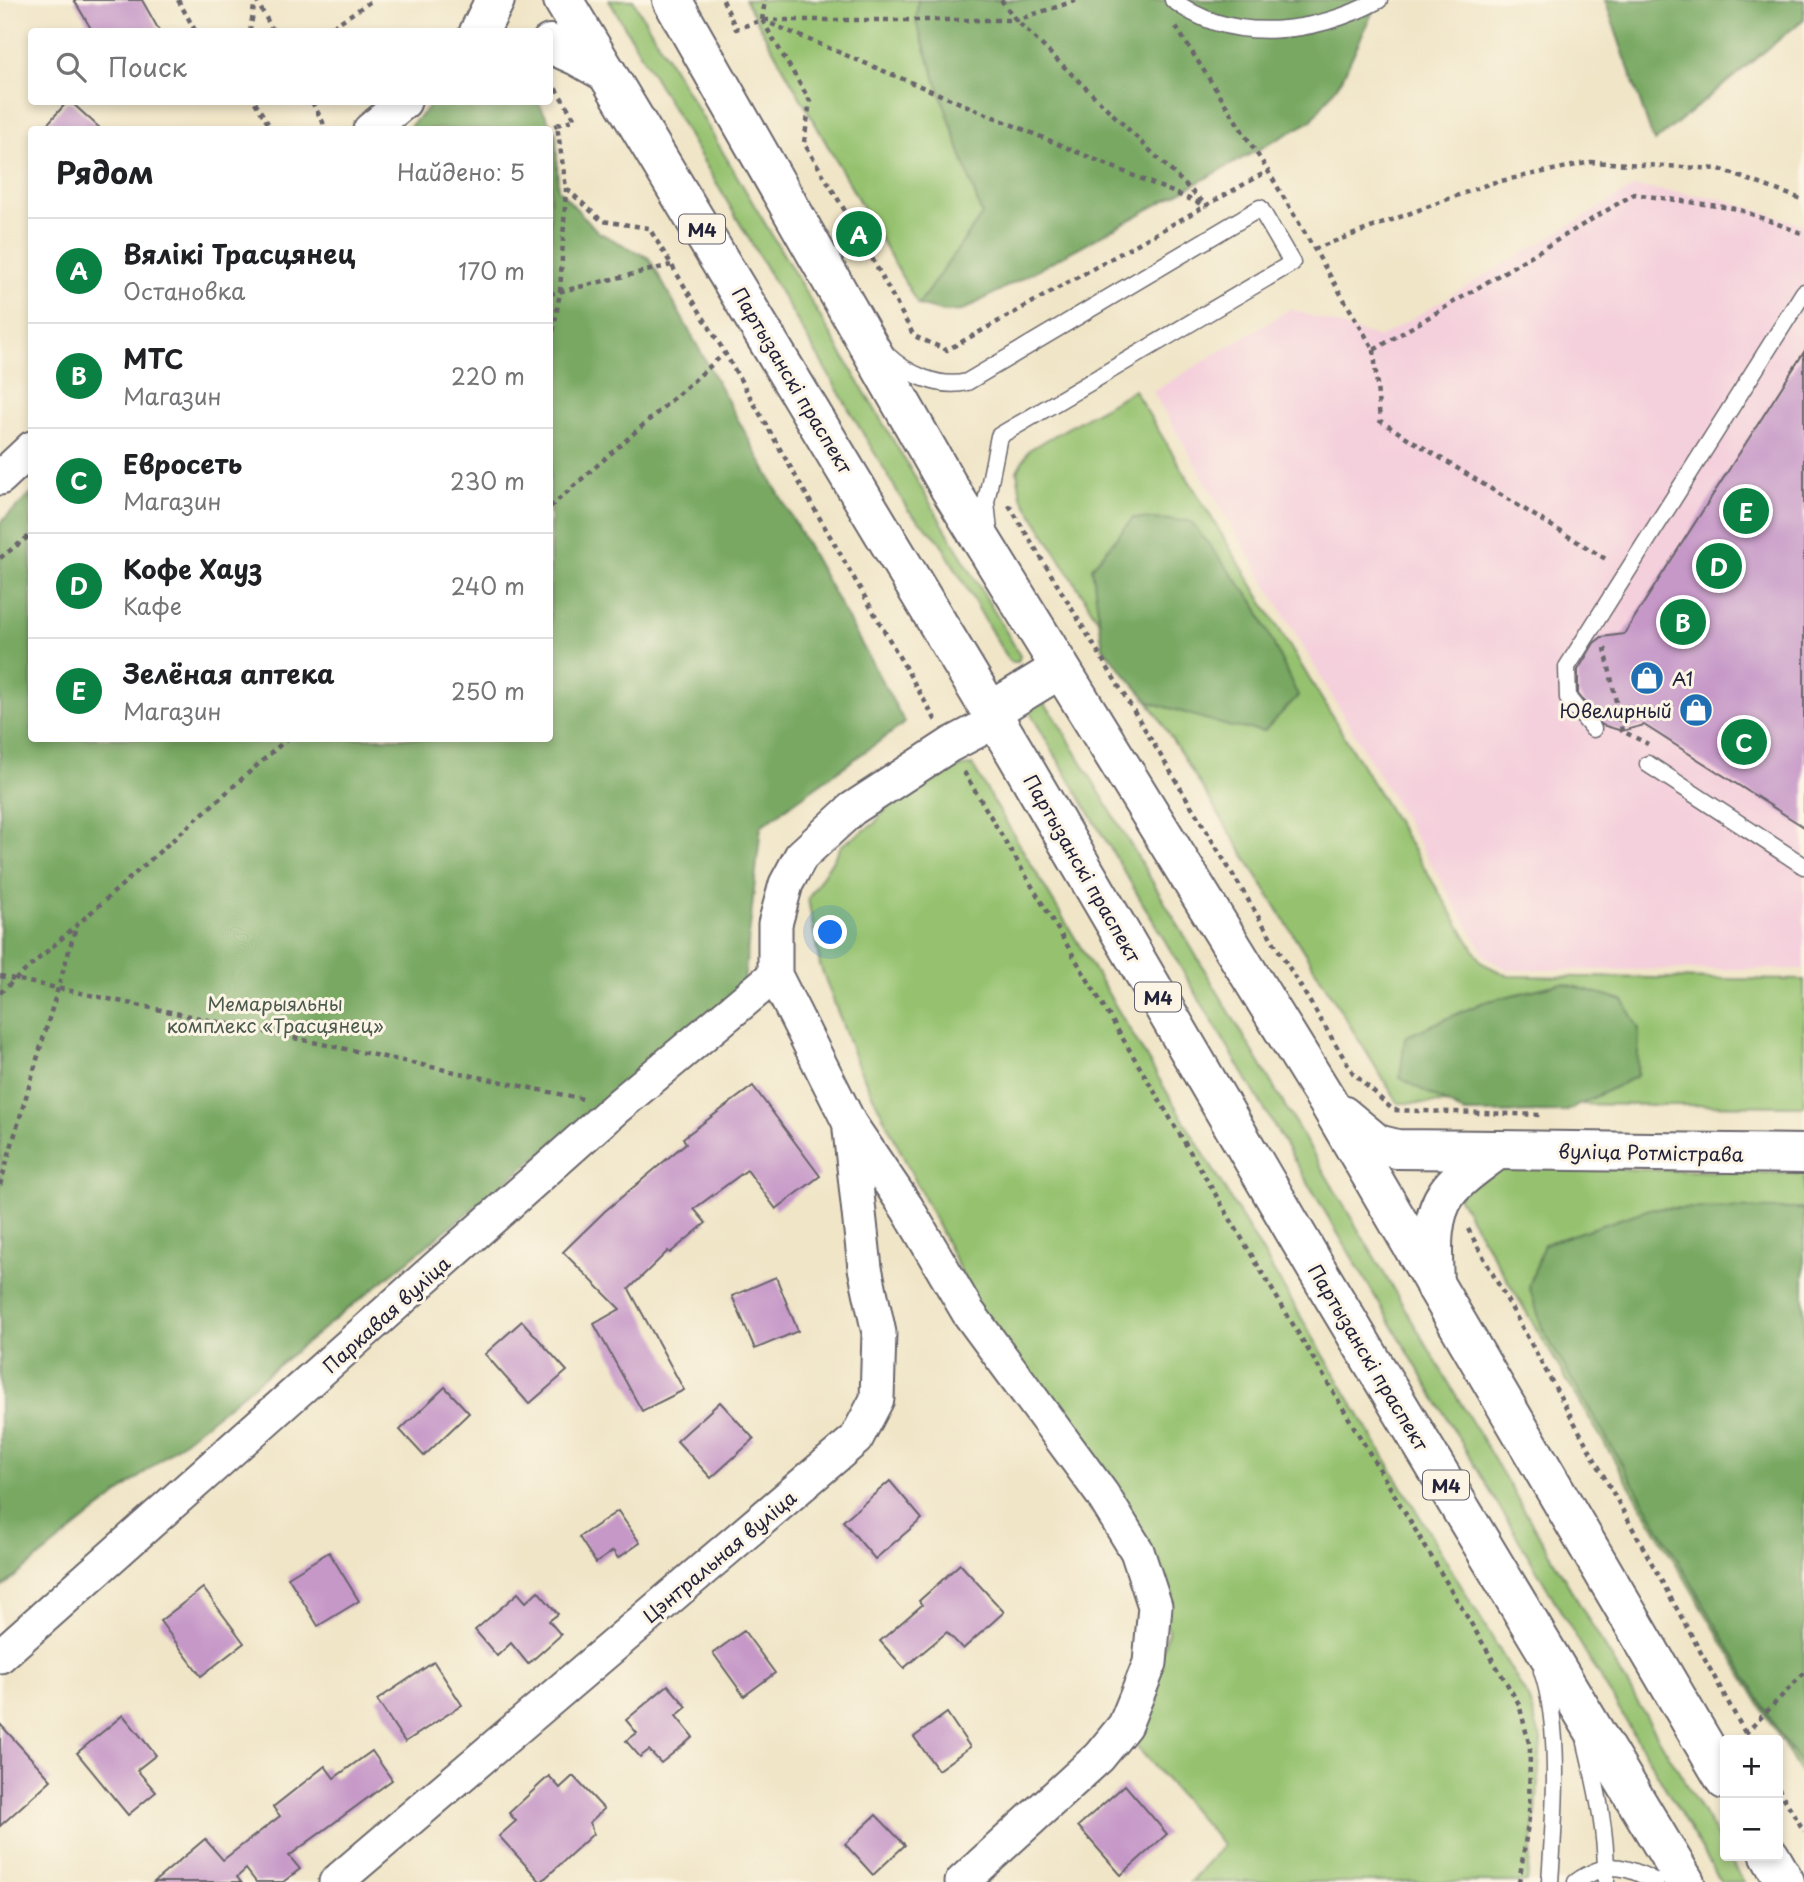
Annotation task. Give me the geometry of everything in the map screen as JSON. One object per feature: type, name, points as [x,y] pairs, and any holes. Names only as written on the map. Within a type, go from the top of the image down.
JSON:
[{"type":"main road","points":[[481,28],[495,0]]},
{"type":"main road","name":"Партызанскі праспект","points":[[563,0],[993,716],[1319,1273],[1685,1882]]},
{"type":"main road","points":[[672,0],[950,488],[1328,1102],[1720,1772]]},
{"type":"main road","points":[[553,45],[607,74]]},
{"type":"main road","points":[[993,716],[1060,669]]},
{"type":"main road","name":"вуліца Ротмістрава","points":[[1328,1102],[1377,1144],[1397,1149],[1804,1153]]},
{"type":"main road","points":[[1434,1286],[1433,1245],[1438,1212],[1447,1193],[1468,1172],[1497,1150]]},
{"type":"main road","points":[[1773,1861],[1785,1882]]},
{"type":"street","points":[[375,126],[400,105]]},
{"type":"street","points":[[0,478],[28,452]]},
{"type":"street","points":[[775,975],[775,924],[786,884],[801,856],[852,809],[993,716]]},
{"type":"street","name":"Паркавая вуліца","points":[[0,1656],[618,1106],[775,975]]},
{"type":"street","name":"Цэнтральная вуліца","points":[[775,975],[850,1124],[907,1208],[968,1312],[1102,1494],[1137,1550],[1155,1606],[1150,1662],[1125,1724],[1098,1756],[962,1882]]},
{"type":"street","name":"Цэнтральная вуліца","points":[[336,1882],[856,1439],[877,1399],[879,1333],[865,1268],[850,1124]]},
{"type":"lane","points":[[1173,0],[1190,13],[1244,30],[1302,28],[1353,14],[1379,0]]},
{"type":"lane","points":[[858,325],[894,362],[920,377],[953,386],[967,382],[1260,208],[1292,263],[999,436],[986,502],[988,527],[1002,574]]},
{"type":"lane","points":[[1593,729],[1567,698],[1567,667],[1804,292]]},
{"type":"lane","points":[[1648,764],[1804,866]]},
{"type":"lane","points":[[1522,1612],[1547,1685],[1555,1757],[1550,1882]]},
{"type":"lane","points":[[1574,1696],[1596,1784],[1605,1842],[1606,1874]]},
{"type":"lane","points":[[1576,1882],[1606,1874],[1637,1872],[1656,1882]]},
{"type":"path","points":[[178,0],[194,28]]},
{"type":"path","points":[[251,28],[256,0]]},
{"type":"path","points":[[256,0],[272,28]]},
{"type":"path","points":[[330,28],[373,0]]},
{"type":"path","points":[[723,0],[736,29],[762,20],[1016,20],[1078,0]]},
{"type":"path","points":[[765,0],[762,20],[810,101],[804,143],[859,234],[914,336],[947,350],[1268,171]]},
{"type":"path","points":[[1001,0],[1016,20],[1207,206]]},
{"type":"path","points":[[762,20],[1207,206]]},
{"type":"path","points":[[1173,23],[1268,171],[1374,350],[1380,421],[1628,573]]},
{"type":"path","points":[[553,84],[575,119],[553,127]]},
{"type":"path","points":[[257,105],[270,126]]},
{"type":"path","points":[[314,105],[324,126]]},
{"type":"path","points":[[553,333],[560,292],[566,188],[557,125]]},
{"type":"path","points":[[1314,249],[1492,183],[1591,162],[1719,169],[1804,200]]},
{"type":"path","points":[[566,188],[602,221],[649,228],[725,353],[950,745],[972,788],[1519,1704],[1530,1747],[1529,1818],[1519,1882]]},
{"type":"path","points":[[1374,350],[1634,194],[1738,209],[1804,234]]},
{"type":"path","points":[[553,293],[671,265]]},
{"type":"path","points":[[553,504],[725,353]]},
{"type":"path","points":[[1008,503],[1353,1073],[1393,1110]]},
{"type":"path","points":[[0,558],[28,537]]},
{"type":"path","points":[[1602,637],[1622,731]]},
{"type":"path","points":[[0,993],[283,742]]},
{"type":"path","points":[[0,1185],[76,926]]},
{"type":"path","points":[[0,976],[618,1106]]},
{"type":"path","points":[[1468,1227],[1745,1734],[1804,1673]]},
{"type":"path","points":[[1783,1796],[1804,1831]]},
{"type":"shaded area","points":[[1634,187],[1720,198],[1804,225],[1804,969],[1508,970],[1486,957],[1153,392],[1290,309],[1379,338]]},
{"type":"green space","points":[[609,0],[633,0],[1014,645],[1020,656],[1018,662],[1011,662],[1005,655],[939,540],[908,510]]},
{"type":"green space","points":[[745,0],[918,0],[916,22],[982,215],[918,305]]},
{"type":"green space","points":[[918,0],[1367,0],[1373,11],[1342,79],[1311,121],[962,311],[944,312],[918,305],[982,215],[916,22]]},
{"type":"green space","points":[[1605,0],[1804,0],[1804,19],[1654,142]]},
{"type":"green space","name":"Мемарыяльны комплекс «Трасцянец»","points":[[431,105],[540,105],[552,126],[410,126]]},
{"type":"green space","name":"Мемарыяльны комплекс «Трасцянец»","points":[[553,128],[556,133],[558,189],[598,232],[649,258],[905,723],[761,826],[743,991],[0,1589],[0,523],[28,497],[28,742],[553,742]]},
{"type":"green space","points":[[1134,390],[1482,963],[1508,976],[1804,980],[1804,1106],[1398,1103],[1021,496],[1017,471],[1029,450]]},
{"type":"green space","points":[[1133,518],[1190,521],[1254,602],[1298,696],[1264,731],[1231,727],[1149,702],[1103,648],[1092,567]]},
{"type":"green space","points":[[1032,700],[1043,702],[1055,717],[1720,1842],[1720,1861],[1731,1861],[1744,1882],[1721,1882],[1028,709]]},
{"type":"green space","points":[[972,765],[1528,1698],[1541,1740],[1536,1814],[1527,1882],[1190,1882],[1223,1845],[1138,1748],[1136,1732],[1169,1629],[979,1308],[858,1066],[820,965],[808,899],[842,845],[874,824],[892,801],[953,769]]},
{"type":"green space","points":[[1562,983],[1623,1000],[1639,1029],[1637,1076],[1565,1112],[1465,1113],[1400,1078],[1405,1037],[1484,1002]]},
{"type":"green space","points":[[1512,1166],[1804,1174],[1804,1779],[1783,1744],[1783,1735],[1778,1735],[1458,1197],[1477,1177]]},
{"type":"green space","points":[[1653,1208],[1804,1209],[1804,1768],[1784,1741],[1783,1735],[1780,1735],[1543,1330],[1529,1286],[1544,1244]]},
{"type":"building","points":[[74,0],[142,0],[158,28],[91,28]]},
{"type":"building","points":[[64,105],[74,105],[98,126],[46,126]]},
{"type":"building","points":[[1804,352],[1804,827],[1644,725],[1622,731],[1602,725],[1578,694],[1578,670],[1594,643],[1602,637],[1624,634]]},
{"type":"building","points":[[753,1086],[820,1176],[776,1209],[747,1170],[694,1209],[706,1223],[670,1253],[668,1251],[629,1289],[684,1390],[642,1411],[594,1324],[620,1309],[563,1252],[605,1211],[686,1143],[683,1138]]},
{"type":"building","points":[[776,1277],[798,1331],[755,1349],[732,1296]]},
{"type":"building","points":[[522,1321],[567,1371],[529,1404],[485,1354]]},
{"type":"building","points":[[445,1387],[469,1413],[424,1456],[400,1430]]},
{"type":"building","points":[[720,1402],[754,1439],[711,1478],[677,1441]]},
{"type":"building","points":[[890,1481],[922,1519],[875,1559],[843,1521]]},
{"type":"building","points":[[618,1511],[640,1543],[618,1558],[613,1551],[596,1563],[579,1537]]},
{"type":"building","points":[[329,1552],[359,1601],[318,1626],[288,1577]]},
{"type":"building","points":[[960,1564],[1004,1612],[963,1649],[947,1632],[904,1668],[880,1641],[922,1605],[919,1601]]},
{"type":"building","points":[[203,1588],[244,1643],[201,1676],[160,1621]]},
{"type":"building","points":[[538,1591],[558,1614],[549,1621],[561,1635],[528,1664],[511,1643],[497,1656],[475,1630],[518,1593],[526,1602]]},
{"type":"building","points":[[744,1631],[775,1673],[744,1696],[713,1653]]},
{"type":"building","points":[[434,1662],[462,1705],[405,1742],[377,1700]]},
{"type":"building","points":[[668,1685],[687,1707],[676,1716],[693,1737],[661,1763],[649,1750],[640,1757],[626,1741],[637,1733],[626,1720]]},
{"type":"building","points":[[947,1713],[970,1747],[938,1770],[914,1737]]},
{"type":"building","points":[[123,1715],[156,1755],[137,1770],[156,1792],[128,1815],[77,1753]]},
{"type":"building","points":[[0,1724],[51,1780],[0,1826]]},
{"type":"building","points":[[372,1751],[392,1780],[289,1856],[300,1869],[283,1882],[256,1882],[246,1869],[237,1877],[241,1882],[154,1882],[205,1839],[223,1860],[280,1816],[273,1807],[325,1766],[334,1778]]},
{"type":"building","points":[[549,1776],[560,1788],[573,1776],[604,1809],[590,1822],[593,1834],[541,1882],[499,1836],[516,1821],[509,1813]]},
{"type":"building","points":[[1125,1785],[1167,1834],[1121,1875],[1078,1826]]},
{"type":"building","points":[[876,1815],[905,1845],[873,1875],[845,1844]]},
{"type":"place","name":"Вялікі Трасцянец","points":[[859,234]]},
{"type":"place","name":"Зелёная аптека","points":[[1746,511]]},
{"type":"place","name":"Кофе Хауз","points":[[1719,566]]},
{"type":"place","name":"МТС","points":[[1683,622]]},
{"type":"place","name":"A1","points":[[1647,678]]},
{"type":"place","name":"Ювелирный","points":[[1696,710]]},
{"type":"place","name":"Евросеть","points":[[1744,742]]}]
